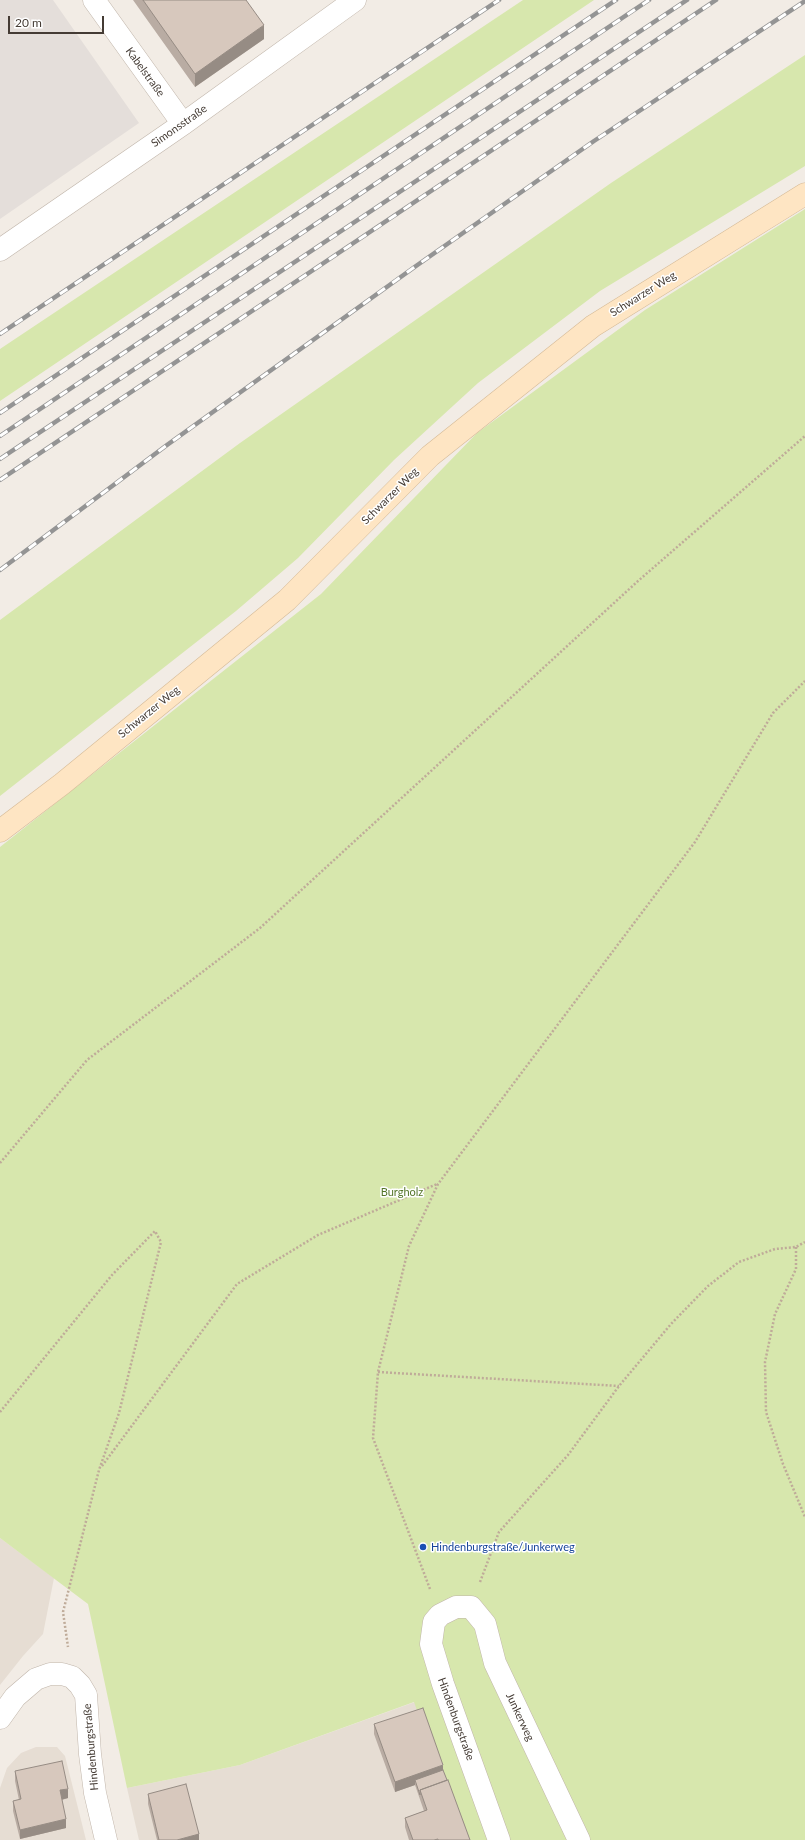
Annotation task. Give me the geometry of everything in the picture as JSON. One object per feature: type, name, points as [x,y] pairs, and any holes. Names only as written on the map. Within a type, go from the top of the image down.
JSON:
[{"type":"street","name":"Kabelstraße","points":[[94,0],[183,124]]},
{"type":"street","name":"Simonsstraße","points":[[0,250],[183,124],[355,0]]},
{"type":"street","name":"Schwarzer Weg","points":[[0,831],[62,784],[287,600],[430,456],[593,326],[805,194]]},
{"type":"street","name":"Hindenburgstraße","points":[[455,1610],[434,1622],[431,1644],[499,1840]]},
{"type":"street","name":"Junkerweg","points":[[455,1610],[485,1624],[495,1663],[579,1840]]},
{"type":"street","points":[[0,1718],[15,1697],[36,1679],[50,1674],[72,1677]]},
{"type":"street","name":"Hindenburgstraße","points":[[72,1677],[80,1685],[86,1695],[90,1754],[95,1793],[106,1840]]},
{"type":"path","points":[[0,1163],[87,1060],[260,928],[638,581],[805,436]]},
{"type":"path","points":[[455,1610],[373,1438],[378,1372],[408,1246],[438,1184],[695,842],[773,713],[805,681]]},
{"type":"path","points":[[99,1470],[237,1284],[318,1235],[438,1184]]},
{"type":"path","points":[[0,1412],[112,1275],[155,1231],[161,1242],[120,1413],[99,1470],[63,1612],[72,1677]]},
{"type":"path","points":[[455,1610],[499,1532],[568,1455],[619,1386],[671,1324],[708,1286],[739,1262],[775,1249],[796,1247],[805,1242]]},
{"type":"path","points":[[796,1247],[796,1269],[775,1314],[764,1362],[766,1412],[782,1464],[805,1517]]},
{"type":"path","points":[[378,1372],[619,1386]]},
{"type":"shaded area","points":[[0,0],[53,0],[139,123],[0,219]]},
{"type":"shaded area","points":[[0,1538],[54,1578],[43,1634],[0,1685]]},
{"type":"shaded area","points":[[415,1702],[464,1840],[139,1840],[127,1788],[240,1765]]},
{"type":"shaded area","points":[[36,1747],[57,1747],[65,1756],[86,1840],[0,1840],[0,1788],[7,1768],[21,1753]]},
{"type":"green space","points":[[523,0],[594,0],[0,401],[0,349]]},
{"type":"green space","points":[[805,55],[805,166],[600,291],[478,383],[394,460],[298,558],[236,611],[0,796],[0,620],[240,443],[611,183]]},
{"type":"green space","name":"Burgholz","points":[[805,209],[805,1840],[464,1840],[414,1702],[240,1765],[127,1788],[88,1604],[0,1538],[0,847],[321,594],[477,433],[645,310]]},
{"type":"building","points":[[143,0],[246,0],[264,25],[195,74]]},
{"type":"building","points":[[423,1708],[443,1765],[395,1782],[374,1724]]},
{"type":"building","points":[[62,1761],[68,1789],[60,1790],[66,1819],[20,1830],[13,1801],[21,1799],[15,1771]]},
{"type":"building","points":[[443,1770],[447,1780],[420,1790],[420,1795],[415,1780]]},
{"type":"building","points":[[448,1780],[470,1840],[413,1840],[405,1818],[427,1810],[420,1790]]},
{"type":"building","points":[[186,1784],[199,1834],[177,1840],[159,1840],[148,1794]]},
{"type":"railway","points":[[0,334],[499,0]]},
{"type":"railway","points":[[0,413],[616,0]]},
{"type":"railway","points":[[0,436],[649,0]]},
{"type":"railway","points":[[0,459],[687,0]]},
{"type":"railway","points":[[0,480],[716,0]]},
{"type":"railway","points":[[0,570],[167,445],[416,266],[594,141],[805,1]]},
{"type":"place","name":"Hindenburgstraße/Junkerweg","points":[[423,1547]]}]
